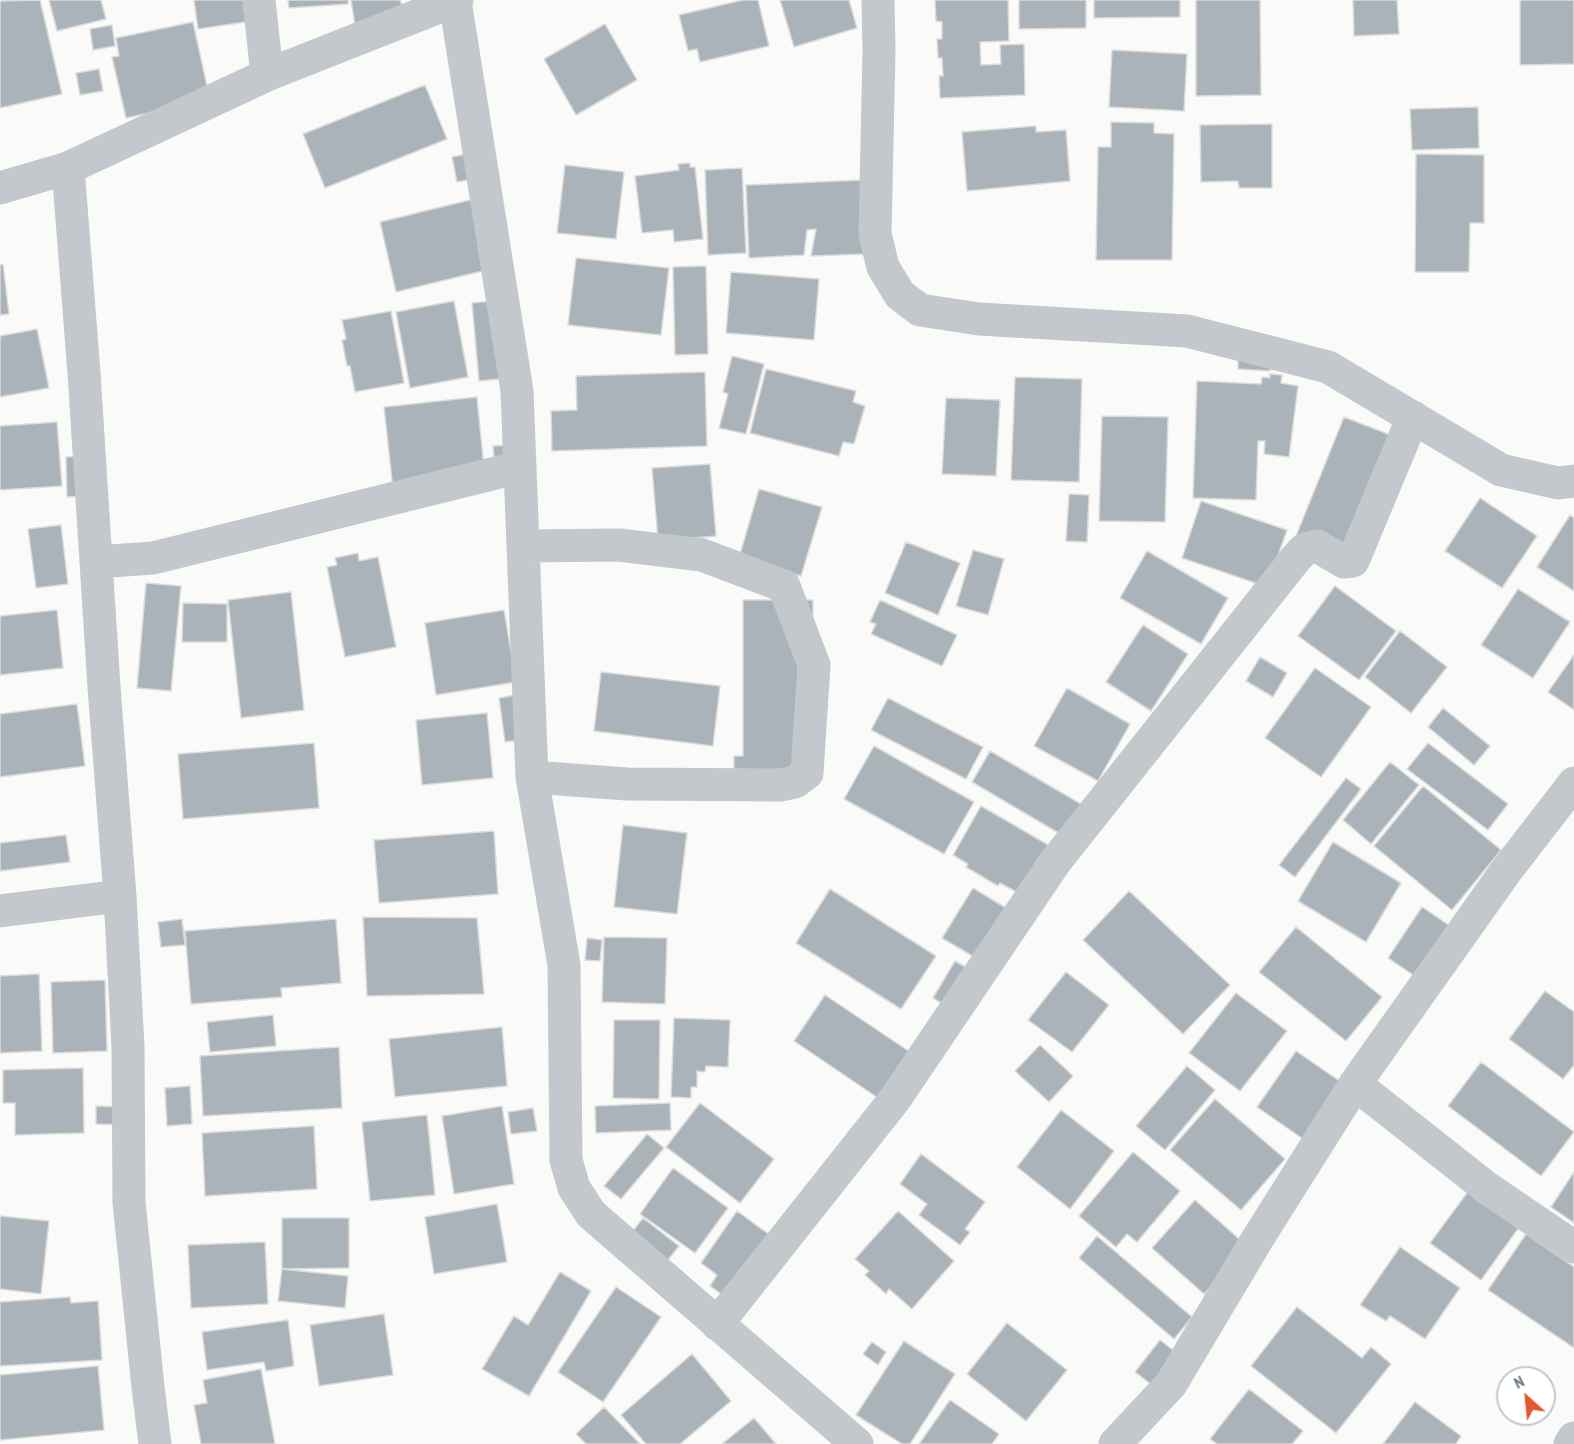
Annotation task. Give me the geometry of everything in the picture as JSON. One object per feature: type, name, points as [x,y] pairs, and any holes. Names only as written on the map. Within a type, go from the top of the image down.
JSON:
[{"type":"street","points":[[259,0],[267,75]]},
{"type":"street","points":[[0,188],[68,168],[267,75],[456,0],[517,391],[532,777],[564,965],[566,1160],[574,1188],[591,1214],[857,1444]]},
{"type":"street","points":[[878,0],[875,234],[883,267],[900,294],[921,310],[979,319],[1187,331],[1328,367],[1501,470],[1558,483],[1574,481]]},
{"type":"street","points":[[68,168],[120,896],[128,1047],[129,1202],[155,1444]]},
{"type":"street","points":[[717,1324],[895,1099],[1055,862],[1297,557],[1305,549],[1317,546],[1344,562],[1353,561],[1413,417]]},
{"type":"street","points":[[96,562],[153,558],[520,467]]},
{"type":"street","points":[[523,546],[619,545],[702,555],[784,586],[814,665],[807,773],[795,782],[780,785],[627,784],[532,777]]},
{"type":"street","points":[[1115,1444],[1171,1384],[1258,1238],[1355,1084],[1506,871],[1574,783]]},
{"type":"street","points":[[0,911],[120,896]]},
{"type":"street","points":[[1355,1084],[1487,1188],[1574,1247]]},
{"type":"street","points":[[1570,1444],[1574,1438]]},
{"type":"building","points":[[40,0],[62,94],[0,108],[0,1]]},
{"type":"building","points":[[49,0],[101,0],[106,19],[57,31]]},
{"type":"building","points":[[194,0],[243,0],[246,22],[198,29]]},
{"type":"building","points":[[288,0],[348,0],[348,4],[289,8]]},
{"type":"building","points":[[351,0],[400,0],[404,11],[355,25]]},
{"type":"building","points":[[743,0],[758,0],[769,46],[700,62],[697,49],[688,51],[679,15]]},
{"type":"building","points":[[780,0],[849,0],[857,28],[794,47]]},
{"type":"building","points":[[935,0],[1008,0],[1009,41],[980,42],[981,65],[1001,64],[1000,45],[1024,44],[1025,95],[940,98],[939,76],[943,76],[942,58],[938,58],[937,39],[942,39],[942,22],[936,21]]},
{"type":"building","points":[[1019,0],[1086,0],[1086,28],[1019,29]]},
{"type":"building","points":[[1094,0],[1180,0],[1180,17],[1094,18]]},
{"type":"building","points":[[1196,0],[1260,0],[1261,95],[1196,96]]},
{"type":"building","points":[[1353,0],[1397,0],[1399,34],[1354,36]]},
{"type":"building","points":[[1520,0],[1574,0],[1574,64],[1520,65]]},
{"type":"building","points":[[193,22],[210,100],[126,118],[112,57],[119,56],[116,38]]},
{"type":"building","points":[[605,24],[637,80],[576,115],[544,59]]},
{"type":"building","points":[[112,25],[115,46],[93,50],[90,29]]},
{"type":"building","points":[[1112,50],[1187,54],[1184,111],[1109,107]]},
{"type":"building","points":[[99,69],[103,91],[80,95],[76,73]]},
{"type":"building","points":[[425,85],[447,139],[325,188],[303,134]]},
{"type":"building","points":[[1478,107],[1479,148],[1412,150],[1410,109]]},
{"type":"building","points":[[1111,122],[1154,123],[1154,133],[1174,134],[1172,260],[1096,260],[1098,147],[1111,147]]},
{"type":"building","points":[[1272,124],[1272,188],[1239,188],[1238,181],[1201,182],[1200,125]]},
{"type":"building","points":[[1036,126],[1036,132],[1066,130],[1070,181],[967,191],[962,132]]},
{"type":"building","points":[[482,151],[487,176],[457,182],[452,157]]},
{"type":"building","points":[[1416,154],[1484,155],[1484,223],[1470,223],[1469,272],[1415,272]]},
{"type":"building","points":[[690,163],[690,167],[695,167],[703,239],[674,242],[673,230],[642,233],[635,176],[679,170],[678,164]]},
{"type":"building","points":[[565,165],[624,172],[616,239],[557,233]]},
{"type":"building","points":[[742,168],[746,253],[708,255],[705,170]]},
{"type":"building","points":[[863,180],[865,254],[811,256],[816,229],[807,230],[804,255],[749,258],[746,185]]},
{"type":"building","points":[[478,198],[495,268],[396,292],[380,222]]},
{"type":"building","points":[[576,258],[669,268],[661,335],[568,325]]},
{"type":"building","points":[[3,264],[9,314],[0,315],[0,265]]},
{"type":"building","points":[[706,266],[708,354],[675,355],[673,267]]},
{"type":"building","points":[[731,272],[819,279],[814,340],[726,333]]},
{"type":"building","points":[[501,300],[509,378],[479,381],[472,303]]},
{"type":"building","points":[[454,301],[468,377],[410,388],[396,312]]},
{"type":"building","points":[[391,311],[404,383],[355,392],[342,340],[346,339],[342,320]]},
{"type":"building","points":[[37,329],[49,388],[0,397],[0,336]]},
{"type":"building","points":[[1238,354],[1271,355],[1270,371],[1238,369]]},
{"type":"building","points":[[732,356],[764,364],[746,434],[719,428],[728,394],[723,392]]},
{"type":"building","points":[[766,369],[856,391],[853,402],[865,406],[854,444],[843,442],[839,456],[750,433]]},
{"type":"building","points":[[705,372],[707,446],[552,451],[551,411],[577,410],[576,376]]},
{"type":"building","points":[[1270,374],[1282,375],[1281,383],[1298,386],[1289,457],[1264,454],[1265,441],[1258,441],[1256,500],[1193,498],[1197,381],[1261,384],[1262,377],[1270,378]]},
{"type":"building","points":[[1015,377],[1082,379],[1079,482],[1011,480]]},
{"type":"building","points":[[477,397],[484,468],[393,489],[384,407]]},
{"type":"building","points":[[946,398],[1000,400],[996,476],[942,474]]},
{"type":"building","points":[[1102,416],[1168,417],[1165,522],[1099,521]]},
{"type":"building","points":[[1344,417],[1406,441],[1357,561],[1296,536]]},
{"type":"building","points":[[57,422],[62,486],[0,490],[0,426]]},
{"type":"building","points":[[513,445],[495,468],[493,446]]},
{"type":"building","points":[[90,456],[92,496],[67,497],[66,457]]},
{"type":"building","points":[[710,464],[716,536],[658,541],[652,468]]},
{"type":"building","points":[[759,489],[822,507],[801,576],[739,558]]},
{"type":"building","points":[[1069,494],[1089,495],[1087,542],[1066,541]]},
{"type":"building","points":[[1480,498],[1537,536],[1502,588],[1445,551]]},
{"type":"building","points":[[1201,501],[1287,530],[1267,587],[1182,558]]},
{"type":"building","points":[[1570,515],[1574,518],[1574,591],[1537,567]]},
{"type":"building","points":[[61,525],[68,584],[36,588],[28,529]]},
{"type":"building","points":[[906,542],[960,563],[938,615],[885,593]]},
{"type":"building","points":[[973,550],[1004,559],[988,615],[956,606]]},
{"type":"building","points":[[1147,551],[1228,598],[1201,644],[1120,598]]},
{"type":"building","points":[[358,553],[359,561],[378,557],[396,647],[345,657],[327,567],[337,565],[335,558]]},
{"type":"building","points":[[146,583],[181,586],[171,691],[137,688]]},
{"type":"building","points":[[1335,586],[1396,631],[1359,680],[1298,636]]},
{"type":"building","points":[[1518,589],[1570,622],[1533,678],[1481,645]]},
{"type":"building","points":[[291,592],[304,710],[241,718],[228,600]]},
{"type":"building","points":[[743,600],[813,600],[812,714],[819,772],[734,781],[734,756],[743,756]]},
{"type":"building","points":[[880,600],[957,635],[942,666],[871,634],[876,624],[870,622]]},
{"type":"building","points":[[183,603],[227,604],[227,642],[182,642]]},
{"type":"building","points":[[57,610],[63,668],[0,675],[0,616]]},
{"type":"building","points":[[504,610],[516,682],[436,695],[425,623]]},
{"type":"building","points":[[1143,625],[1188,654],[1151,711],[1106,682]]},
{"type":"building","points":[[1400,631],[1447,667],[1411,713],[1365,677]]},
{"type":"building","points":[[1574,655],[1574,710],[1548,692]]},
{"type":"building","points":[[1260,657],[1287,673],[1273,697],[1246,681]]},
{"type":"building","points":[[1315,668],[1371,707],[1321,777],[1265,738]]},
{"type":"building","points":[[601,672],[720,686],[713,746],[594,731]]},
{"type":"building","points":[[1067,688],[1130,724],[1098,781],[1034,746]]},
{"type":"building","points":[[522,694],[528,739],[505,742],[499,698]]},
{"type":"building","points":[[888,698],[983,747],[966,779],[871,730]]},
{"type":"building","points":[[77,704],[85,766],[0,777],[0,714]]},
{"type":"building","points":[[1443,708],[1490,746],[1474,765],[1428,727]]},
{"type":"building","points":[[487,713],[493,778],[422,785],[416,720]]},
{"type":"building","points":[[314,743],[319,808],[183,819],[178,754]]},
{"type":"building","points":[[1428,743],[1508,804],[1488,830],[1407,769]]},
{"type":"building","points":[[874,746],[974,802],[944,854],[844,799]]},
{"type":"building","points":[[990,751],[1081,804],[1062,835],[972,782]]},
{"type":"building","points":[[1390,762],[1419,785],[1371,844],[1343,820]]},
{"type":"building","points":[[1346,778],[1361,789],[1295,877],[1279,865]]},
{"type":"building","points":[[1423,786],[1501,850],[1452,910],[1374,846]]},
{"type":"building","points":[[981,806],[1050,846],[1022,895],[1000,883],[998,886],[966,867],[968,864],[953,855]]},
{"type":"building","points":[[623,825],[687,833],[677,914],[614,907]]},
{"type":"building","points":[[494,831],[498,894],[379,903],[374,840]]},
{"type":"building","points":[[66,835],[70,862],[0,871],[0,843]]},
{"type":"building","points":[[1333,842],[1401,883],[1366,942],[1298,901]]},
{"type":"building","points":[[973,888],[1016,914],[986,964],[942,938]]},
{"type":"building","points":[[830,889],[936,956],[901,1009],[796,943]]},
{"type":"building","points":[[1129,891],[1230,985],[1183,1034],[1083,940]]},
{"type":"building","points":[[1422,907],[1462,934],[1428,985],[1388,958]]},
{"type":"building","points":[[363,917],[477,918],[484,994],[367,996]]},
{"type":"building","points":[[182,919],[185,945],[161,947],[158,922]]},
{"type":"building","points":[[336,919],[341,983],[281,988],[282,997],[191,1004],[185,931]]},
{"type":"building","points":[[1296,927],[1382,997],[1346,1041],[1259,972]]},
{"type":"building","points":[[604,937],[667,938],[665,1004],[602,1002]]},
{"type":"building","points":[[587,938],[602,940],[600,961],[585,960]]},
{"type":"building","points":[[955,961],[983,977],[949,1008],[933,998]]},
{"type":"building","points":[[1066,972],[1109,1005],[1072,1052],[1028,1020]]},
{"type":"building","points":[[39,974],[42,1051],[0,1053],[0,976]]},
{"type":"building","points":[[105,980],[107,1051],[53,1053],[51,982]]},
{"type":"building","points":[[1545,991],[1574,1012],[1574,1065],[1563,1079],[1509,1039]]},
{"type":"building","points":[[1236,993],[1287,1031],[1240,1091],[1189,1053]]},
{"type":"building","points":[[825,995],[913,1054],[881,1100],[794,1041]]},
{"type":"building","points":[[273,1015],[276,1046],[210,1052],[207,1022]]},
{"type":"building","points":[[674,1018],[730,1020],[728,1067],[706,1066],[705,1072],[697,1071],[697,1087],[691,1087],[691,1098],[671,1097]]},
{"type":"building","points":[[614,1020],[660,1020],[659,1099],[613,1098]]},
{"type":"building","points":[[502,1027],[507,1086],[395,1097],[389,1039]]},
{"type":"building","points":[[1040,1045],[1073,1076],[1049,1102],[1015,1071]]},
{"type":"building","points":[[339,1047],[342,1108],[203,1116],[200,1056]]},
{"type":"building","points":[[1296,1051],[1348,1087],[1309,1143],[1257,1107]]},
{"type":"building","points":[[1481,1062],[1574,1132],[1541,1176],[1448,1106]]},
{"type":"building","points":[[1187,1066],[1215,1090],[1165,1150],[1136,1126]]},
{"type":"building","points":[[83,1068],[84,1133],[15,1135],[15,1103],[3,1103],[3,1070]]},
{"type":"building","points":[[190,1086],[192,1124],[167,1126],[165,1088]]},
{"type":"building","points":[[1215,1099],[1285,1159],[1241,1210],[1170,1150]]},
{"type":"building","points":[[670,1103],[671,1130],[596,1133],[595,1106]]},
{"type":"building","points":[[700,1103],[774,1159],[740,1203],[666,1147]]},
{"type":"building","points":[[96,1106],[124,1107],[123,1125],[96,1124]]},
{"type":"building","points":[[502,1106],[514,1184],[454,1194],[442,1116]]},
{"type":"building","points":[[533,1108],[537,1131],[511,1134],[508,1112]]},
{"type":"building","points":[[1061,1110],[1114,1151],[1070,1209],[1017,1167]]},
{"type":"building","points":[[427,1115],[435,1195],[370,1201],[362,1122]]},
{"type":"building","points":[[314,1126],[317,1189],[205,1196],[202,1133]]},
{"type":"building","points":[[647,1134],[664,1148],[621,1199],[604,1186]]},
{"type":"building","points":[[1133,1152],[1180,1191],[1137,1242],[1127,1234],[1116,1247],[1079,1216]]},
{"type":"building","points":[[921,1154],[985,1202],[965,1229],[970,1232],[960,1245],[919,1215],[927,1204],[900,1184]]},
{"type":"building","points":[[673,1168],[728,1208],[695,1253],[640,1214]]},
{"type":"building","points":[[1574,1172],[1574,1223],[1551,1207]]},
{"type":"building","points":[[1470,1189],[1520,1226],[1481,1280],[1430,1243]]},
{"type":"building","points":[[1195,1200],[1247,1246],[1204,1294],[1152,1248]]},
{"type":"building","points":[[497,1204],[507,1262],[434,1274],[425,1217]]},
{"type":"building","points":[[737,1211],[782,1244],[738,1306],[710,1286],[717,1275],[701,1263]]},
{"type":"building","points":[[898,1211],[954,1261],[912,1309],[889,1289],[886,1294],[865,1275],[869,1271],[855,1259]]},
{"type":"building","points":[[0,1216],[49,1221],[41,1294],[0,1289]]},
{"type":"building","points":[[282,1218],[349,1218],[349,1268],[282,1269]]},
{"type":"building","points":[[643,1218],[679,1246],[667,1261],[632,1232]]},
{"type":"building","points":[[1526,1234],[1574,1267],[1574,1348],[1488,1290]]},
{"type":"building","points":[[1097,1236],[1192,1317],[1174,1339],[1079,1258]]},
{"type":"building","points":[[265,1242],[268,1304],[191,1308],[188,1245]]},
{"type":"building","points":[[1400,1247],[1460,1288],[1425,1339],[1390,1316],[1386,1321],[1360,1305]]},
{"type":"building","points":[[282,1269],[348,1276],[345,1308],[278,1301]]},
{"type":"building","points":[[560,1272],[591,1291],[529,1396],[482,1369],[514,1316],[528,1325]]},
{"type":"building","points":[[616,1287],[661,1317],[603,1402],[558,1372]]},
{"type":"building","points":[[70,1297],[71,1303],[98,1301],[102,1360],[0,1366],[0,1302]]},
{"type":"building","points":[[1297,1307],[1362,1358],[1371,1347],[1391,1364],[1336,1433],[1251,1366]]},
{"type":"building","points":[[384,1314],[393,1375],[319,1386],[310,1325]]},
{"type":"building","points":[[288,1320],[294,1366],[266,1371],[264,1362],[207,1370],[202,1332]]},
{"type":"building","points":[[1007,1323],[1067,1370],[1026,1421],[967,1374]]},
{"type":"building","points":[[1160,1340],[1182,1357],[1156,1388],[1135,1372]]},
{"type":"building","points":[[904,1341],[955,1374],[910,1444],[902,1444],[856,1415]]},
{"type":"building","points":[[872,1342],[886,1352],[878,1365],[863,1354]]},
{"type":"building","points":[[692,1354],[731,1401],[680,1444],[646,1444],[621,1415]]},
{"type":"building","points":[[98,1366],[104,1430],[0,1440],[0,1375]]},
{"type":"building","points":[[261,1369],[275,1444],[201,1444],[194,1405],[207,1403],[203,1380]]},
{"type":"building","points":[[1249,1389],[1303,1431],[1292,1444],[1217,1444],[1210,1439]]},
{"type":"building","points":[[950,1400],[999,1434],[992,1444],[919,1444]]},
{"type":"building","points":[[1415,1402],[1461,1436],[1456,1444],[1383,1444]]},
{"type":"building","points":[[604,1407],[640,1444],[586,1444],[576,1434]]},
{"type":"building","points":[[754,1418],[776,1444],[722,1444]]}]
